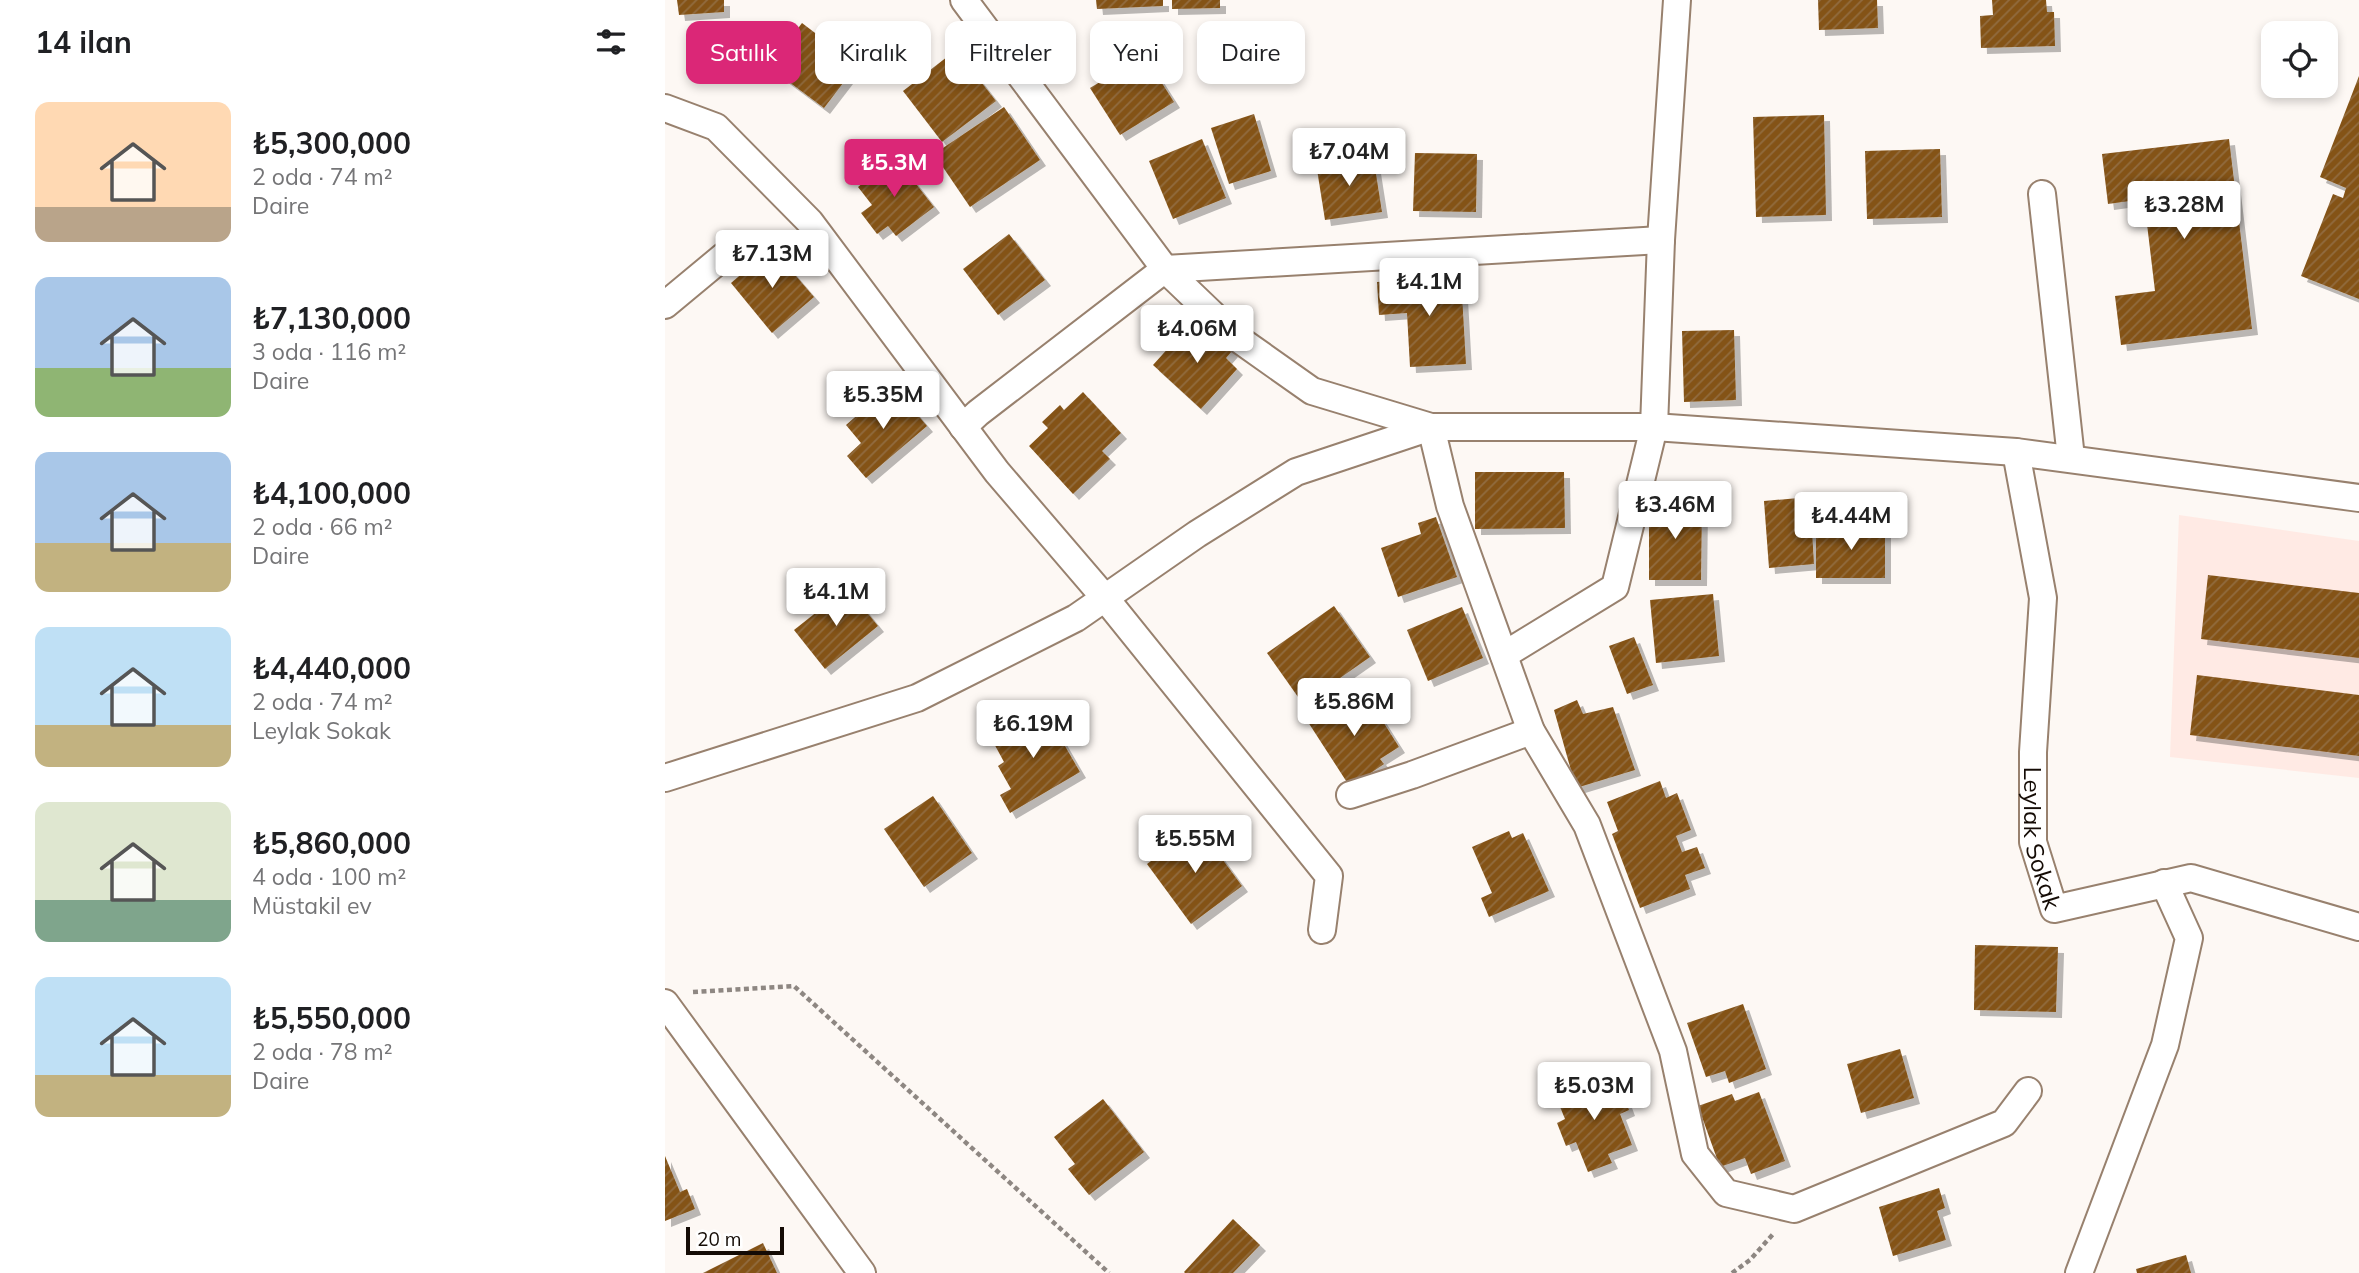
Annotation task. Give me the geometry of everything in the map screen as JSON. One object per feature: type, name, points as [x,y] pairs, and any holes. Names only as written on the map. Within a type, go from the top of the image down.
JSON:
[{"type":"street","points":[[964,0],[1165,270],[1237,338],[1312,391],[1431,427],[1654,427],[2016,452],[2359,498]]},
{"type":"street","points":[[1504,655],[1615,587],[1654,427],[1661,240],[1677,0]]},
{"type":"street","points":[[665,108],[716,127],[810,222],[997,472],[1105,598],[1329,876],[1322,930]]},
{"type":"street","points":[[2042,194],[2071,458]]},
{"type":"street","points":[[963,427],[1165,270],[1661,240]]},
{"type":"street","points":[[665,305],[724,256]]},
{"type":"street","points":[[665,778],[917,698],[1076,618],[1197,534],[1296,472],[1431,427]]},
{"type":"street","points":[[1431,427],[1450,506],[1531,731],[1587,825],[1673,1051],[1695,1154],[1726,1193],[1794,1209],[2004,1123],[2028,1091]]},
{"type":"street","name":"Leylak Sokak","points":[[2016,452],[2043,598],[2033,752],[2032,842],[2054,909],[2192,878],[2359,927]]},
{"type":"street","points":[[1350,795],[1531,731]]},
{"type":"street","points":[[2079,1273],[2165,1045],[2189,938],[2164,883]]},
{"type":"street","points":[[665,1003],[862,1273]]},
{"type":"path","points":[[691,992],[794,986],[1109,1273]]},
{"type":"path","points":[[1732,1273],[1750,1260],[1794,1209]]},
{"type":"shaded area","points":[[2179,515],[2359,541],[2359,778],[2170,757]]},
{"type":"building","points":[[677,0],[724,0],[724,12],[679,15]]},
{"type":"building","points":[[1096,0],[1163,0],[1163,6],[1097,9]]},
{"type":"building","points":[[1172,0],[1220,0],[1220,8],[1172,9]]},
{"type":"building","points":[[1818,0],[1877,0],[1878,28],[1819,30]]},
{"type":"building","points":[[1992,0],[2046,0],[2047,12],[2054,12],[2055,46],[1981,48],[1980,16],[1993,15]]},
{"type":"building","points":[[801,24],[815,33],[815,84],[842,84],[824,108],[792,84],[801,84]]},
{"type":"building","points":[[945,59],[945,84],[983,84],[996,101],[942,142],[903,91],[912,84],[931,84],[931,69]]},
{"type":"building","points":[[2359,76],[2359,299],[2301,276],[2333,194],[2343,198],[2346,188],[2320,177]]},
{"type":"building","points":[[1097,84],[1163,84],[1174,102],[1120,135],[1090,88]]},
{"type":"building","points":[[1004,107],[1040,160],[970,207],[934,154]]},
{"type":"building","points":[[1254,114],[1271,171],[1229,184],[1211,128]]},
{"type":"building","points":[[1824,115],[1826,215],[1756,217],[1753,117]]},
{"type":"building","points":[[1202,139],[1226,198],[1173,219],[1149,161]]},
{"type":"building","points":[[2229,139],[2252,329],[2121,345],[2115,296],[2155,291],[2144,199],[2108,204],[2102,154]]},
{"type":"building","points":[[1940,149],[1942,217],[1867,219],[1865,151]]},
{"type":"building","points":[[1415,153],[1477,154],[1476,212],[1413,211]]},
{"type":"building","points":[[1373,155],[1382,212],[1325,220],[1316,163]]},
{"type":"building","points":[[895,157],[934,207],[896,236],[888,226],[877,234],[861,213],[872,205],[858,187]]},
{"type":"building","points":[[1009,234],[1045,280],[998,315],[963,269]]},
{"type":"building","points":[[772,248],[814,297],[772,333],[731,283]]},
{"type":"building","points":[[1461,277],[1466,364],[1410,367],[1407,313],[1379,315],[1377,282]]},
{"type":"building","points":[[1189,325],[1202,336],[1209,330],[1232,351],[1226,358],[1237,369],[1201,409],[1153,365]]},
{"type":"building","points":[[1734,330],[1736,400],[1684,402],[1682,331]]},
{"type":"building","points":[[892,385],[927,426],[866,478],[847,456],[861,443],[846,425]]},
{"type":"building","points":[[1083,392],[1121,433],[1102,451],[1110,459],[1073,494],[1029,446],[1048,428],[1042,422],[1060,405],[1064,410]]},
{"type":"building","points":[[1475,472],[1564,472],[1565,528],[1475,529]]},
{"type":"building","points":[[1810,497],[1814,564],[1769,568],[1764,501]]},
{"type":"building","points":[[1649,503],[1702,503],[1701,580],[1649,580]]},
{"type":"building","points":[[1436,517],[1457,577],[1398,597],[1381,548],[1421,534],[1418,523]]},
{"type":"building","points":[[1816,527],[1885,527],[1885,578],[1816,578]]},
{"type":"building","points":[[2208,575],[2359,593],[2359,658],[2201,639]]},
{"type":"building","points":[[847,588],[878,626],[825,669],[794,630]]},
{"type":"building","points":[[1713,594],[1719,656],[1656,663],[1650,600]]},
{"type":"building","points":[[1334,606],[1370,657],[1303,704],[1267,653]]},
{"type":"building","points":[[1462,607],[1483,658],[1428,681],[1407,630]]},
{"type":"building","points":[[1634,637],[1653,685],[1627,694],[1609,646]]},
{"type":"building","points":[[2197,675],[2359,695],[2359,756],[2190,735]]},
{"type":"building","points":[[1365,693],[1399,747],[1380,759],[1384,764],[1350,787],[1308,722],[1342,700],[1346,705]]},
{"type":"building","points":[[1577,700],[1583,714],[1613,707],[1635,770],[1576,788],[1554,710]]},
{"type":"building","points":[[1043,708],[1080,772],[1010,813],[1000,795],[1011,789],[998,766],[1004,762],[991,738]]},
{"type":"building","points":[[1660,781],[1666,798],[1677,793],[1691,830],[1676,836],[1682,852],[1697,847],[1705,868],[1685,875],[1690,889],[1640,908],[1612,834],[1618,831],[1607,802]]},
{"type":"building","points":[[933,796],[972,853],[924,887],[884,829]]},
{"type":"building","points":[[1198,826],[1242,886],[1191,924],[1147,864]]},
{"type":"building","points":[[1509,831],[1512,838],[1523,833],[1549,891],[1489,917],[1481,898],[1492,893],[1472,847]]},
{"type":"building","points":[[1975,945],[2058,947],[2056,1012],[1974,1010]]},
{"type":"building","points":[[1743,1004],[1766,1069],[1729,1083],[1725,1071],[1706,1077],[1687,1023]]},
{"type":"building","points":[[1900,1049],[1914,1098],[1861,1113],[1847,1064]]},
{"type":"building","points":[[1605,1077],[1612,1095],[1622,1091],[1629,1110],[1620,1114],[1632,1145],[1608,1154],[1612,1163],[1588,1172],[1576,1142],[1566,1146],[1557,1123],[1565,1119],[1556,1097]]},
{"type":"building","points":[[1759,1092],[1785,1161],[1751,1174],[1745,1158],[1720,1167],[1698,1106],[1732,1094],[1735,1101]]},
{"type":"building","points":[[1103,1099],[1144,1152],[1089,1195],[1068,1169],[1075,1164],[1054,1137]]},
{"type":"building","points":[[665,1156],[680,1192],[687,1189],[695,1209],[665,1221]]},
{"type":"building","points":[[1939,1188],[1945,1208],[1937,1211],[1946,1240],[1893,1256],[1879,1207]]},
{"type":"building","points":[[1233,1219],[1260,1245],[1233,1273],[1185,1273],[1184,1272]]},
{"type":"building","points":[[763,1243],[777,1273],[703,1273]]},
{"type":"building","points":[[2186,1255],[2191,1273],[2137,1273],[2136,1269]]}]
